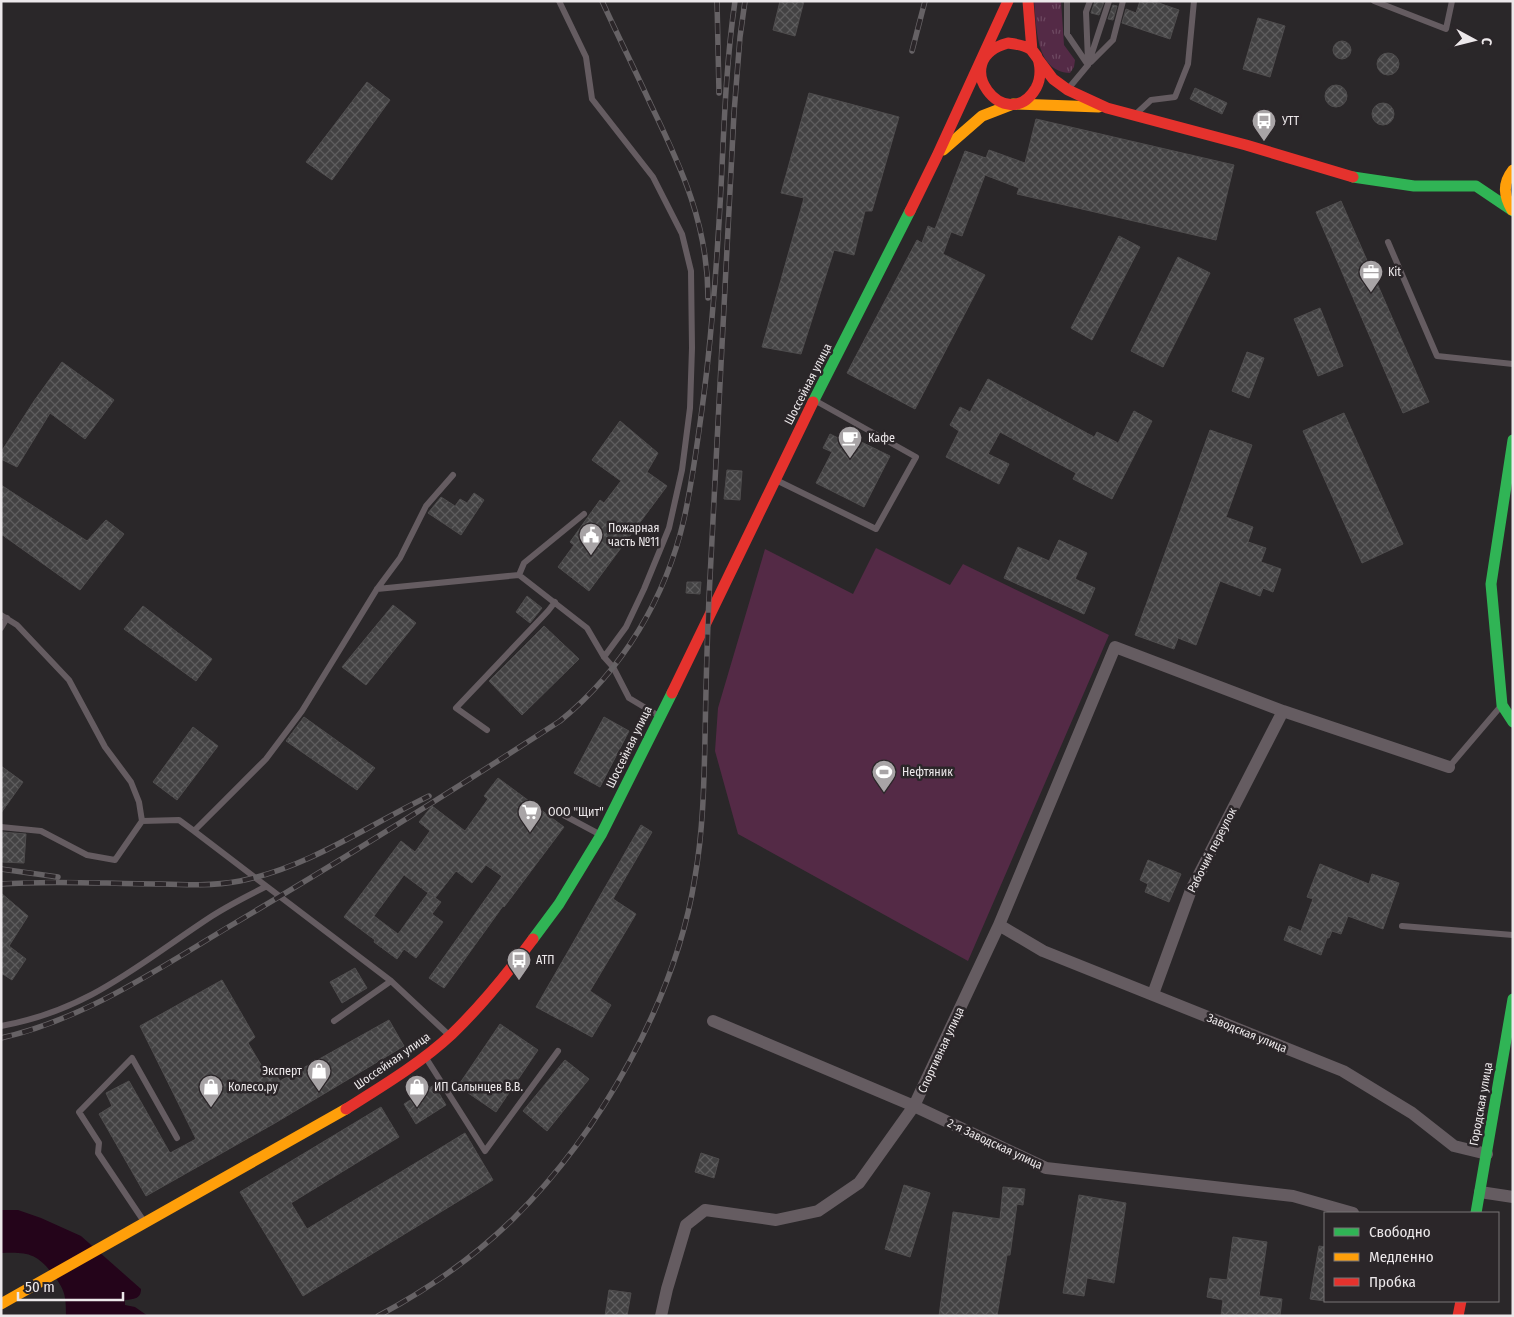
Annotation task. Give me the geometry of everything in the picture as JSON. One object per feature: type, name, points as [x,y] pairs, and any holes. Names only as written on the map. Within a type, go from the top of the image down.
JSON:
[{"type":"main road","name":"Шоссейная улица","points":[[1,1304],[328,1120],[393,1080],[450,1036],[487,999],[518,960],[558,904],[601,834],[708,621],[775,479],[937,156],[985,55],[1008,1]]},
{"type":"main road","points":[[937,156],[982,116],[1030,96],[1037,86],[1040,74],[1038,62],[1032,50],[1028,1]]},
{"type":"main road","points":[[1107,108],[1013,104],[995,101],[985,92],[980,79],[985,55],[995,46],[1008,42],[1021,45],[1032,50],[1053,79],[1068,90],[1107,108],[1246,145],[1351,177],[1414,186],[1476,186],[1513,170]]},
{"type":"main road","points":[[1513,170],[1507,177],[1504,185],[1506,202],[1513,210]]},
{"type":"main road","points":[[1476,186],[1513,210]]},
{"type":"main road","points":[[1513,440],[1491,584],[1502,705],[1513,722]]},
{"type":"main road","name":"Городская улица","points":[[1476,1212],[1513,1000]]},
{"type":"main road","points":[[1458,1316],[1461,1302]]},
{"type":"street","name":"Спортивная улица","points":[[661,1316],[686,1225],[705,1210],[776,1220],[818,1210],[859,1183],[914,1106],[999,925],[1115,647],[1283,711]]},
{"type":"street","points":[[1283,711],[1449,767]]},
{"type":"street","name":"Рабочий переулок","points":[[1153,994],[1191,890],[1283,711]]},
{"type":"street","name":"Заводская улица","points":[[999,925],[1043,951],[1343,1071],[1412,1114],[1454,1146],[1487,1154]]},
{"type":"street","name":"2-я Заводская улица","points":[[713,1021],[914,1106],[1046,1168],[1293,1196],[1349,1212]]},
{"type":"street","points":[[1480,1192],[1513,1196]]},
{"type":"lane","points":[[559,1],[586,56],[592,99],[652,177],[682,234],[691,271],[692,348],[690,408],[682,470],[669,528],[626,627],[604,657]]},
{"type":"lane","points":[[1067,1],[1067,34],[1088,65]]},
{"type":"lane","points":[[1088,65],[1086,12],[1090,1]]},
{"type":"lane","points":[[1088,65],[1110,1]]},
{"type":"lane","points":[[1068,90],[1088,65],[1113,40],[1123,1]]},
{"type":"lane","points":[[1134,116],[1151,100],[1175,96],[1188,64],[1194,1]]},
{"type":"lane","points":[[1374,1],[1446,30],[1452,1]]},
{"type":"lane","points":[[1388,242],[1437,356],[1513,364]]},
{"type":"lane","points":[[775,479],[876,529],[916,456],[815,400]]},
{"type":"lane","points":[[194,831],[271,752],[302,711],[377,589],[400,558],[426,506],[453,475]]},
{"type":"lane","points":[[519,575],[524,563],[584,514]]},
{"type":"lane","points":[[377,589],[519,575],[587,628],[604,657],[614,667],[629,698],[659,716]]},
{"type":"lane","points":[[488,730],[456,708],[548,612],[555,602]]},
{"type":"lane","points":[[1,628],[4,617],[17,625],[69,680],[105,747],[131,782],[142,821],[115,860],[87,855],[41,831],[1,827]]},
{"type":"lane","points":[[1449,767],[1502,705]]},
{"type":"lane","points":[[556,811],[601,834]]},
{"type":"lane","points":[[142,821],[179,820],[391,981],[450,1036]]},
{"type":"lane","points":[[1,1026],[28,1021],[55,1012],[98,993],[211,917],[266,886]]},
{"type":"lane","points":[[1402,926],[1513,935]]},
{"type":"lane","points":[[334,1021],[391,981]]},
{"type":"lane","points":[[425,1057],[485,1151],[558,1051]]},
{"type":"lane","points":[[146,1224],[98,1153],[99,1143],[79,1112],[132,1058],[177,1138]]},
{"type":"green space","points":[[1034,1],[1061,1],[1064,45],[1075,60],[1074,67],[1070,73],[1050,65],[1044,56],[1037,35]]},
{"type":"green space","name":"Нефтяник","points":[[876,548],[950,585],[963,564],[1109,635],[968,961],[738,834],[715,751],[718,708],[765,549],[853,594]]},
{"type":"shaded area","points":[[1,1210],[18,1210],[81,1236],[141,1289],[138,1297],[125,1300],[125,1305],[135,1307],[148,1316],[66,1316],[65,1298],[62,1289],[41,1261],[30,1255],[1,1253]]},
{"type":"building","points":[[780,1],[804,1],[795,36],[773,30]]},
{"type":"building","points":[[1095,1],[1104,2],[1099,15],[1091,13]]},
{"type":"building","points":[[1140,1],[1153,1],[1179,10],[1170,39],[1122,23],[1126,9],[1136,13]]},
{"type":"building","points":[[1113,5],[1117,6],[1113,20],[1108,19]]},
{"type":"building","points":[[1258,18],[1285,26],[1270,77],[1243,69]]},
{"type":"building","points":[[1342,41],[1348,44],[1351,50],[1348,56],[1342,59],[1336,56],[1333,50],[1336,44]]},
{"type":"building","points":[[1388,53],[1398,60],[1399,64],[1392,74],[1388,75],[1378,68],[1377,64],[1384,54]]},
{"type":"building","points":[[367,82],[390,100],[332,180],[306,162]]},
{"type":"building","points":[[1336,85],[1346,92],[1347,96],[1340,106],[1336,107],[1326,100],[1325,96],[1332,86]]},
{"type":"building","points":[[1195,88],[1227,103],[1222,114],[1190,99]]},
{"type":"building","points":[[809,93],[899,117],[872,211],[865,211],[854,255],[834,250],[801,354],[762,347],[804,198],[781,193]]},
{"type":"building","points":[[1383,103],[1393,110],[1394,114],[1387,124],[1383,125],[1373,118],[1372,114],[1379,104]]},
{"type":"building","points":[[1036,119],[1234,165],[1216,240],[1017,194],[1019,188],[985,175],[962,236],[951,232],[943,254],[985,275],[915,409],[847,373],[917,240],[922,243],[928,226],[935,229],[965,151],[986,158],[989,150],[1025,163]]},
{"type":"building","points":[[1341,201],[1429,402],[1403,413],[1316,212]]},
{"type":"building","points":[[1119,236],[1140,247],[1092,340],[1071,328]]},
{"type":"building","points":[[1178,257],[1210,273],[1163,367],[1131,351]]},
{"type":"building","points":[[1320,308],[1343,366],[1318,376],[1294,319]]},
{"type":"building","points":[[1247,352],[1264,358],[1249,398],[1232,391]]},
{"type":"building","points":[[62,362],[114,400],[85,439],[50,413],[17,467],[1,459],[1,452]]},
{"type":"building","points":[[988,379],[1094,437],[1097,432],[1118,443],[1134,411],[1152,421],[1112,499],[1073,479],[1076,473],[1000,432],[988,454],[1009,464],[999,484],[946,457],[959,431],[950,425],[960,407],[970,412]]},
{"type":"building","points":[[1344,413],[1403,544],[1362,563],[1303,431]]},
{"type":"building","points":[[620,421],[658,453],[647,472],[667,486],[589,591],[558,567],[574,545],[570,542],[600,500],[604,503],[621,481],[592,460]]},
{"type":"building","points":[[1210,430],[1252,445],[1226,517],[1253,527],[1248,542],[1266,548],[1261,562],[1281,569],[1273,592],[1263,588],[1260,596],[1220,581],[1196,645],[1178,638],[1174,649],[1135,635]]},
{"type":"building","points":[[843,433],[890,456],[864,507],[816,483],[832,452],[823,448],[830,434],[840,439]]},
{"type":"building","points":[[727,470],[742,471],[740,500],[724,499]]},
{"type":"building","points":[[1,485],[87,541],[106,520],[124,534],[80,590],[1,534]]},
{"type":"building","points":[[474,493],[484,500],[461,535],[428,513],[441,497],[455,506],[460,499],[467,503]]},
{"type":"building","points":[[1059,540],[1087,553],[1075,579],[1095,588],[1084,614],[1004,578],[1018,547],[1049,561]]},
{"type":"building","points":[[687,582],[701,582],[700,594],[686,593]]},
{"type":"building","points":[[527,596],[542,608],[530,623],[516,612]]},
{"type":"building","points":[[393,605],[416,623],[366,685],[342,667]]},
{"type":"building","points":[[143,606],[212,659],[196,681],[124,629]]},
{"type":"building","points":[[544,626],[579,659],[522,715],[489,681]]},
{"type":"building","points":[[304,717],[375,768],[357,790],[286,741]]},
{"type":"building","points":[[604,717],[629,731],[600,787],[574,773]]},
{"type":"building","points":[[193,727],[218,746],[177,800],[153,782]]},
{"type":"building","points":[[1,766],[23,782],[1,813]]},
{"type":"building","points":[[498,778],[564,827],[503,906],[444,988],[429,978],[502,876],[486,865],[472,883],[456,871],[435,898],[441,902],[432,914],[443,922],[416,958],[404,949],[397,959],[344,917],[401,841],[415,852],[430,831],[419,822],[432,806],[465,831],[488,799],[484,796]],"holes":[[[404,875],[428,893],[398,934],[374,916]]]},
{"type":"building","points":[[641,825],[652,832],[613,899],[636,914],[590,991],[611,1005],[592,1037],[536,1007]]},
{"type":"building","points":[[1,832],[26,834],[24,863],[1,862]]},
{"type":"building","points":[[1148,860],[1181,874],[1169,902],[1145,892],[1148,884],[1140,880]]},
{"type":"building","points":[[1320,864],[1369,884],[1372,874],[1399,883],[1383,929],[1348,916],[1341,934],[1332,931],[1329,938],[1327,938],[1321,955],[1284,940],[1289,926],[1301,931],[1313,899],[1307,897]]},
{"type":"building","points":[[1,893],[28,916],[9,946],[26,959],[12,980],[1,973]]},
{"type":"building","points":[[355,968],[367,988],[342,1003],[330,982]]},
{"type":"building","points":[[222,980],[255,1037],[248,1043],[266,1073],[273,1070],[280,1081],[389,1020],[404,1046],[275,1123],[146,1196],[99,1114],[112,1106],[106,1093],[129,1081],[170,1153],[196,1139],[140,1026]]},
{"type":"building","points":[[500,1024],[538,1050],[496,1112],[458,1086]]},
{"type":"building","points":[[565,1060],[589,1079],[547,1131],[523,1111]]},
{"type":"building","points":[[434,1085],[446,1105],[416,1124],[404,1104]]},
{"type":"building","points":[[381,1107],[399,1137],[291,1203],[307,1229],[465,1133],[493,1180],[303,1296],[240,1192]]},
{"type":"building","points":[[701,1153],[719,1159],[714,1178],[695,1172]]},
{"type":"building","points":[[904,1185],[930,1193],[910,1257],[885,1249]]},
{"type":"building","points":[[1003,1187],[1025,1189],[1023,1205],[1017,1204],[1010,1255],[1007,1255],[997,1316],[939,1316],[953,1212],[1000,1219]]},
{"type":"building","points":[[1079,1195],[1126,1203],[1114,1283],[1087,1278],[1084,1296],[1063,1293]]},
{"type":"building","points":[[1233,1237],[1267,1242],[1259,1296],[1282,1299],[1280,1316],[1221,1316],[1223,1300],[1207,1297],[1210,1278],[1227,1280]]},
{"type":"building","points":[[1319,1246],[1324,1247],[1324,1301],[1310,1299]]},
{"type":"building","points":[[609,1290],[631,1293],[627,1316],[605,1316]]},
{"type":"railway","points":[[602,1],[683,175],[698,222],[703,246],[707,271],[708,298]]},
{"type":"railway","points":[[717,1],[719,93]]},
{"type":"railway","points":[[1,1038],[62,1019],[120,991],[355,851],[560,721],[583,701],[622,655],[639,630],[666,576],[684,519],[692,478],[706,382],[711,327],[718,243],[727,71],[735,1]]},
{"type":"railway","points":[[378,1316],[432,1284],[466,1260],[513,1219],[545,1185],[604,1105],[630,1062],[671,970],[685,923],[698,860],[703,808],[709,598],[734,113],[745,1]]},
{"type":"railway","points":[[912,51],[925,1]]},
{"type":"railway","points":[[1,884],[61,882],[200,885],[240,881],[265,875],[314,856],[429,796]]},
{"type":"railway","points":[[1,869],[58,877]]},
{"type":"traffic: fast","points":[[1353,177],[1414,186],[1476,186],[1513,211]]},
{"type":"traffic: fast","points":[[813,402],[910,211]]},
{"type":"traffic: fast","points":[[1513,440],[1491,584],[1502,705],[1513,722]]},
{"type":"traffic: fast","points":[[533,939],[559,904],[601,835],[672,693]]},
{"type":"traffic: fast","points":[[1476,1212],[1513,999]]},
{"type":"traffic: slow","points":[[943,150],[982,116],[1013,104],[1099,107]]},
{"type":"traffic: slow","points":[[1512,210],[1505,190],[1507,180],[1513,170]]},
{"type":"traffic: slow","points":[[1,1304],[346,1109]]},
{"type":"traffic: jam","points":[[910,211],[1008,1]]},
{"type":"traffic: jam","points":[[1028,1],[1032,51],[1053,79],[1068,90],[1107,108],[1246,145],[1353,177]]},
{"type":"traffic: jam","points":[[1008,43],[1030,49],[1037,56],[1040,67],[1036,88],[1024,101],[1011,104],[998,100],[988,91],[982,78],[982,64],[990,52],[1008,43]]},
{"type":"traffic: jam","points":[[672,693],[813,402]]},
{"type":"traffic: jam","points":[[346,1109],[414,1065],[440,1045],[474,1012],[533,939]]},
{"type":"traffic: jam","points":[[1458,1316],[1461,1302]]},
{"type":"place","name":"УТТ","points":[[1264,142]]},
{"type":"place","name":"Kit","points":[[1371,293]]},
{"type":"place","name":"Кафе","points":[[850,459]]},
{"type":"place","name":"Пожарная часть №11","points":[[591,556]]},
{"type":"place","name":"Нефтяник","points":[[884,793]]},
{"type":"place","name":"ООО \"Щит\"","points":[[530,833]]},
{"type":"place","name":"АТП","points":[[519,981]]},
{"type":"place","name":"Эксперт","points":[[319,1092]]},
{"type":"place","name":"Колесо.ру","points":[[211,1108]]},
{"type":"place","name":"ИП Салынцев В.В.","points":[[417,1108]]}]
